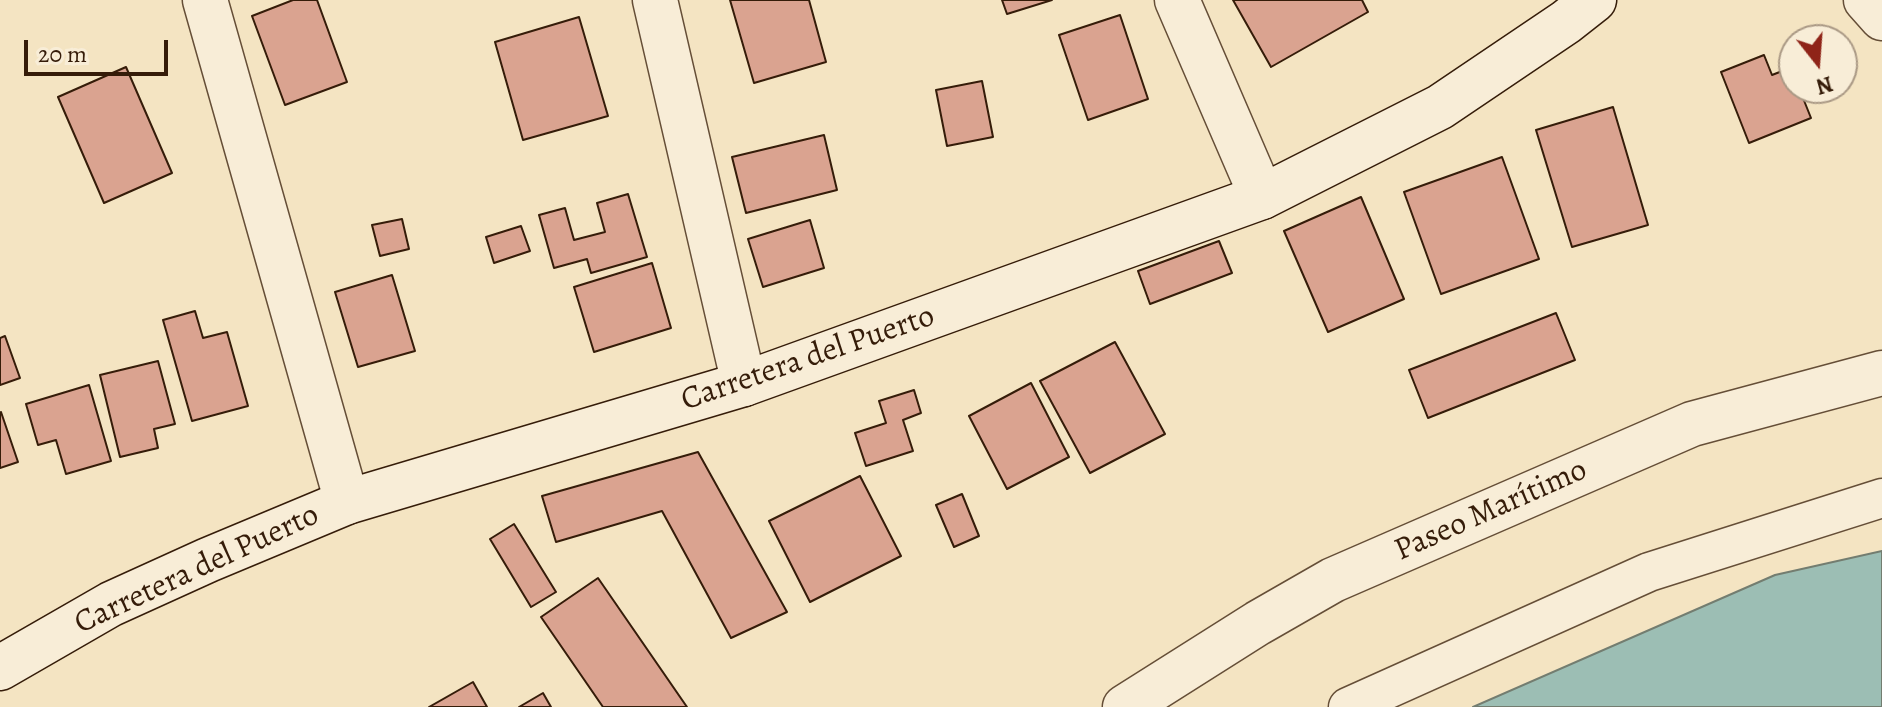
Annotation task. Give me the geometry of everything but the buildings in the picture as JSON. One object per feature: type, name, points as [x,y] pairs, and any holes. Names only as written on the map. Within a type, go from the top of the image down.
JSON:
[{"type":"street","points":[[205,0],[347,502]]},
{"type":"street","points":[[655,0],[744,384]]},
{"type":"street","points":[[1177,0],[1262,197]]},
{"type":"street","name":"Carretera del Puerto","points":[[0,668],[111,604],[347,502],[744,384],[1262,197],[1440,107],[1594,0]]},
{"type":"street","points":[[1866,0],[1882,18]]},
{"type":"street","name":"Paseo Marítimo","points":[[1125,707],[1333,580],[1692,424],[1882,373]]},
{"type":"street","points":[[1348,707],[1649,572],[1882,498]]},
{"type":"water","points":[[1882,551],[1882,707],[1473,707],[1775,575]]}]
